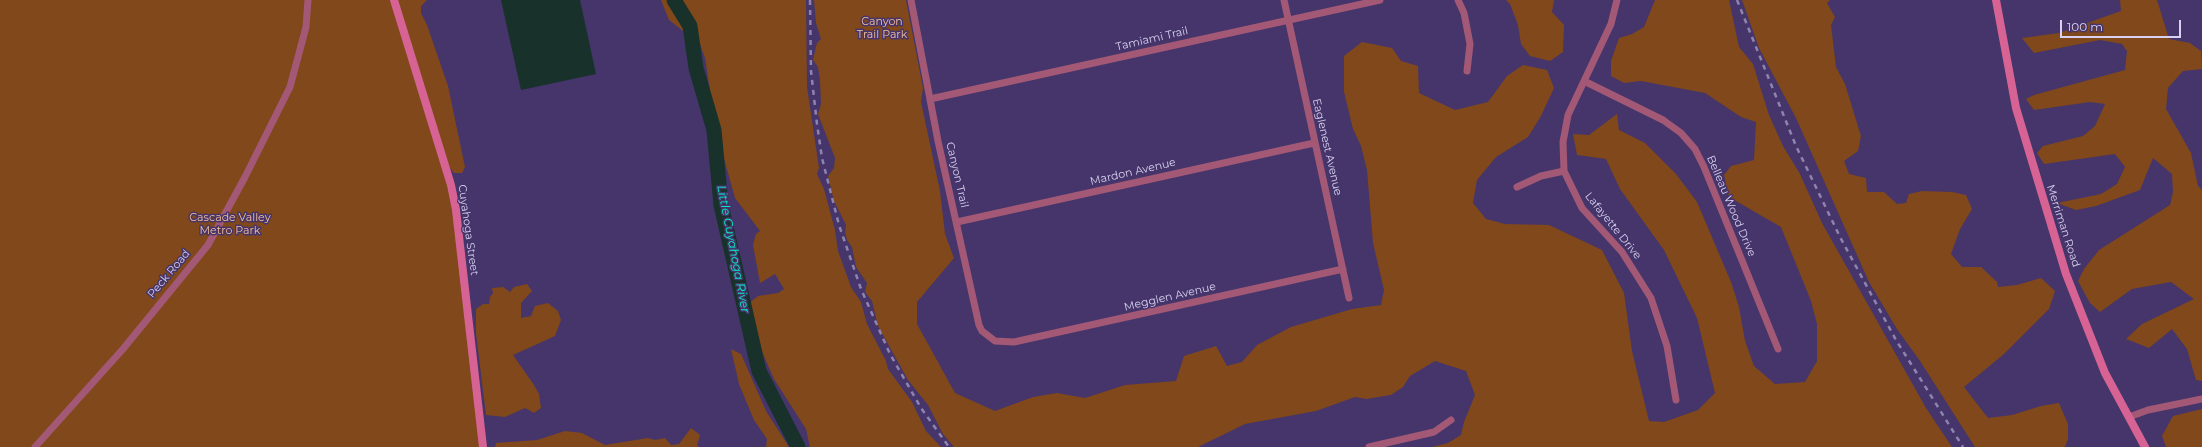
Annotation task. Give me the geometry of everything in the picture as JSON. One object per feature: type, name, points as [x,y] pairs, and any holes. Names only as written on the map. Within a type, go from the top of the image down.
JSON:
[{"type":"main road","name":"Cuyahoga Street","points":[[394,0],[451,185],[456,210],[483,447]]},
{"type":"main road","name":"Merriman Road","points":[[1996,0],[2016,108],[2047,218],[2081,314],[2107,375],[2144,447]]},
{"type":"street","name":"Peck Road","points":[[35,447],[123,349],[208,245],[245,177],[290,87],[305,33],[308,0]]},
{"type":"street","name":"Canyon Trail","points":[[911,0],[930,99],[979,325],[988,336],[995,341],[1002,342]]},
{"type":"street","name":"Eaglenest Avenue","points":[[1284,0],[1349,298]]},
{"type":"street","name":"Tamiami Trail","points":[[930,99],[1380,0]]},
{"type":"street","points":[[1458,0],[1464,13],[1470,44],[1467,71]]},
{"type":"street","name":"Lafayette Drive","points":[[1616,0],[1611,24],[1570,108],[1564,129],[1564,171],[1582,208],[1622,252],[1651,298],[1667,346],[1676,400]]},
{"type":"street","name":"Belleau Wood Drive","points":[[1584,81],[1663,120],[1681,133],[1695,149],[1707,174],[1778,349]]},
{"type":"street","name":"Mardon Avenue","points":[[957,222],[1314,143]]},
{"type":"street","points":[[1517,187],[1540,176],[1564,171]]},
{"type":"street","name":"Megglen Avenue","points":[[1002,342],[1014,342],[1343,269]]},
{"type":"street","points":[[2129,417],[2148,410],[2202,399]]},
{"type":"street","points":[[1369,447],[1434,432],[1451,420]]},
{"type":"green space","name":"Cascade Valley Metro Park","points":[[0,0],[427,0],[421,6],[421,13],[427,25],[448,86],[465,167],[462,173],[454,173],[445,162],[451,185],[483,447],[0,447]]},
{"type":"green space","points":[[661,0],[806,0],[807,87],[819,168],[817,174],[824,189],[835,230],[838,251],[851,287],[861,302],[867,324],[886,361],[888,369],[912,402],[926,431],[941,447],[810,447],[806,429],[774,379],[751,327],[748,304],[758,296],[778,293],[784,289],[775,274],[760,283],[753,245],[756,234],[760,231],[735,198],[716,130],[705,58],[700,44],[669,20]]},
{"type":"green space","name":"Canyon Trail Park","points":[[814,0],[906,0],[923,88],[921,102],[940,191],[945,234],[954,258],[917,302],[917,324],[955,393],[995,411],[1033,397],[1057,393],[1085,398],[1125,385],[1176,381],[1184,356],[1216,346],[1227,366],[1242,362],[1257,345],[1291,327],[1352,309],[1381,305],[1384,290],[1373,243],[1367,170],[1361,146],[1353,129],[1344,92],[1344,56],[1362,42],[1392,48],[1401,61],[1418,66],[1419,93],[1455,110],[1488,102],[1507,76],[1523,65],[1547,70],[1554,88],[1541,116],[1528,137],[1496,157],[1477,180],[1473,203],[1486,219],[1505,224],[1549,225],[1602,250],[1624,293],[1632,351],[1649,421],[1664,422],[1698,410],[1715,393],[1697,318],[1664,250],[1620,189],[1606,159],[1577,155],[1573,134],[1589,135],[1617,114],[1619,130],[1645,143],[1676,174],[1697,202],[1731,282],[1739,307],[1745,341],[1754,366],[1775,384],[1805,382],[1817,361],[1817,324],[1811,301],[1781,227],[1729,197],[1724,175],[1731,166],[1754,160],[1756,122],[1741,117],[1705,93],[1641,81],[1624,83],[1611,76],[1611,61],[1619,38],[1632,34],[1644,27],[1655,0],[1729,0],[1739,47],[1753,64],[1769,115],[1783,146],[1800,174],[1822,223],[1926,408],[1952,447],[1432,447],[1448,443],[1461,435],[1464,422],[1475,395],[1466,371],[1435,361],[1410,376],[1403,387],[1391,395],[1366,399],[1355,397],[1316,411],[1245,424],[1198,447],[954,447],[943,434],[928,405],[908,380],[878,326],[872,301],[865,292],[867,283],[856,267],[852,247],[847,240],[845,232],[846,225],[834,201],[828,176],[834,168],[835,158],[818,114],[821,104],[820,81],[818,67],[813,60],[817,43],[821,39],[816,23]]},
{"type":"green space","points":[[1506,0],[1554,0],[1552,12],[1564,25],[1563,52],[1550,61],[1530,56],[1521,44],[1518,25],[1510,4]]},
{"type":"green space","points":[[1742,0],[1830,0],[1827,3],[1835,17],[1831,25],[1836,67],[1845,84],[1861,136],[1858,151],[1844,161],[1849,174],[1866,178],[1867,192],[1884,192],[1897,204],[1906,203],[1909,194],[1922,191],[1952,192],[1966,195],[1972,209],[1960,229],[1951,254],[1962,267],[1981,267],[1997,282],[1998,287],[2017,285],[2041,278],[2055,291],[2049,309],[2004,354],[1964,387],[1988,418],[2012,415],[2041,406],[2059,403],[2068,424],[2068,439],[2065,447],[1975,447],[1920,361],[1897,329],[1869,282],[1796,118],[1759,48]]},
{"type":"green space","points":[[2120,0],[2157,0],[2169,39],[2190,43],[2201,51],[2202,69],[2183,71],[2168,88],[2166,109],[2191,153],[2198,186],[2202,190],[2202,381],[2196,380],[2187,349],[2172,329],[2149,348],[2126,339],[2142,324],[2194,299],[2171,282],[2132,289],[2100,312],[2090,303],[2078,281],[2084,269],[2099,250],[2170,205],[2173,192],[2172,174],[2153,158],[2140,190],[2096,206],[2076,210],[2057,203],[2101,194],[2117,184],[2125,167],[2115,154],[2044,164],[2037,153],[2043,146],[2083,136],[2095,126],[2105,104],[2090,102],[2034,110],[2026,99],[2034,95],[2125,70],[2127,51],[2122,44],[2100,40],[2034,53],[2022,38],[2059,33],[2121,11]]},
{"type":"green space","points":[[527,284],[532,291],[521,303],[521,318],[531,316],[535,306],[548,303],[558,311],[561,320],[555,336],[513,355],[539,394],[541,408],[534,413],[525,408],[505,417],[486,415],[476,333],[476,309],[483,304],[489,304],[490,297],[493,293],[492,288],[503,287],[510,292],[514,287]]},
{"type":"green space","points":[[731,349],[741,354],[766,411],[789,447],[766,447],[767,439],[754,420],[739,384]]},
{"type":"green space","points":[[2202,409],[2202,447],[2166,447],[2162,436],[2173,416]]},
{"type":"green space","points":[[691,428],[700,435],[697,445],[699,447],[495,447],[496,443],[537,440],[565,431],[582,433],[605,445],[648,438],[655,440],[665,438],[671,445],[679,444]]},
{"type":"shaded area","points":[[501,0],[580,0],[596,74],[521,90]]},
{"type":"waterway","name":"Little Cuyahoga River","points":[[674,0],[690,26],[696,68],[714,130],[721,205],[759,371],[798,447]]},
{"type":"railway","points":[[810,0],[811,71],[817,124],[822,158],[839,225],[861,289],[890,354],[921,408],[949,447]]},
{"type":"railway","points":[[1737,0],[1796,146],[1840,237],[1896,340],[1963,447]]}]
